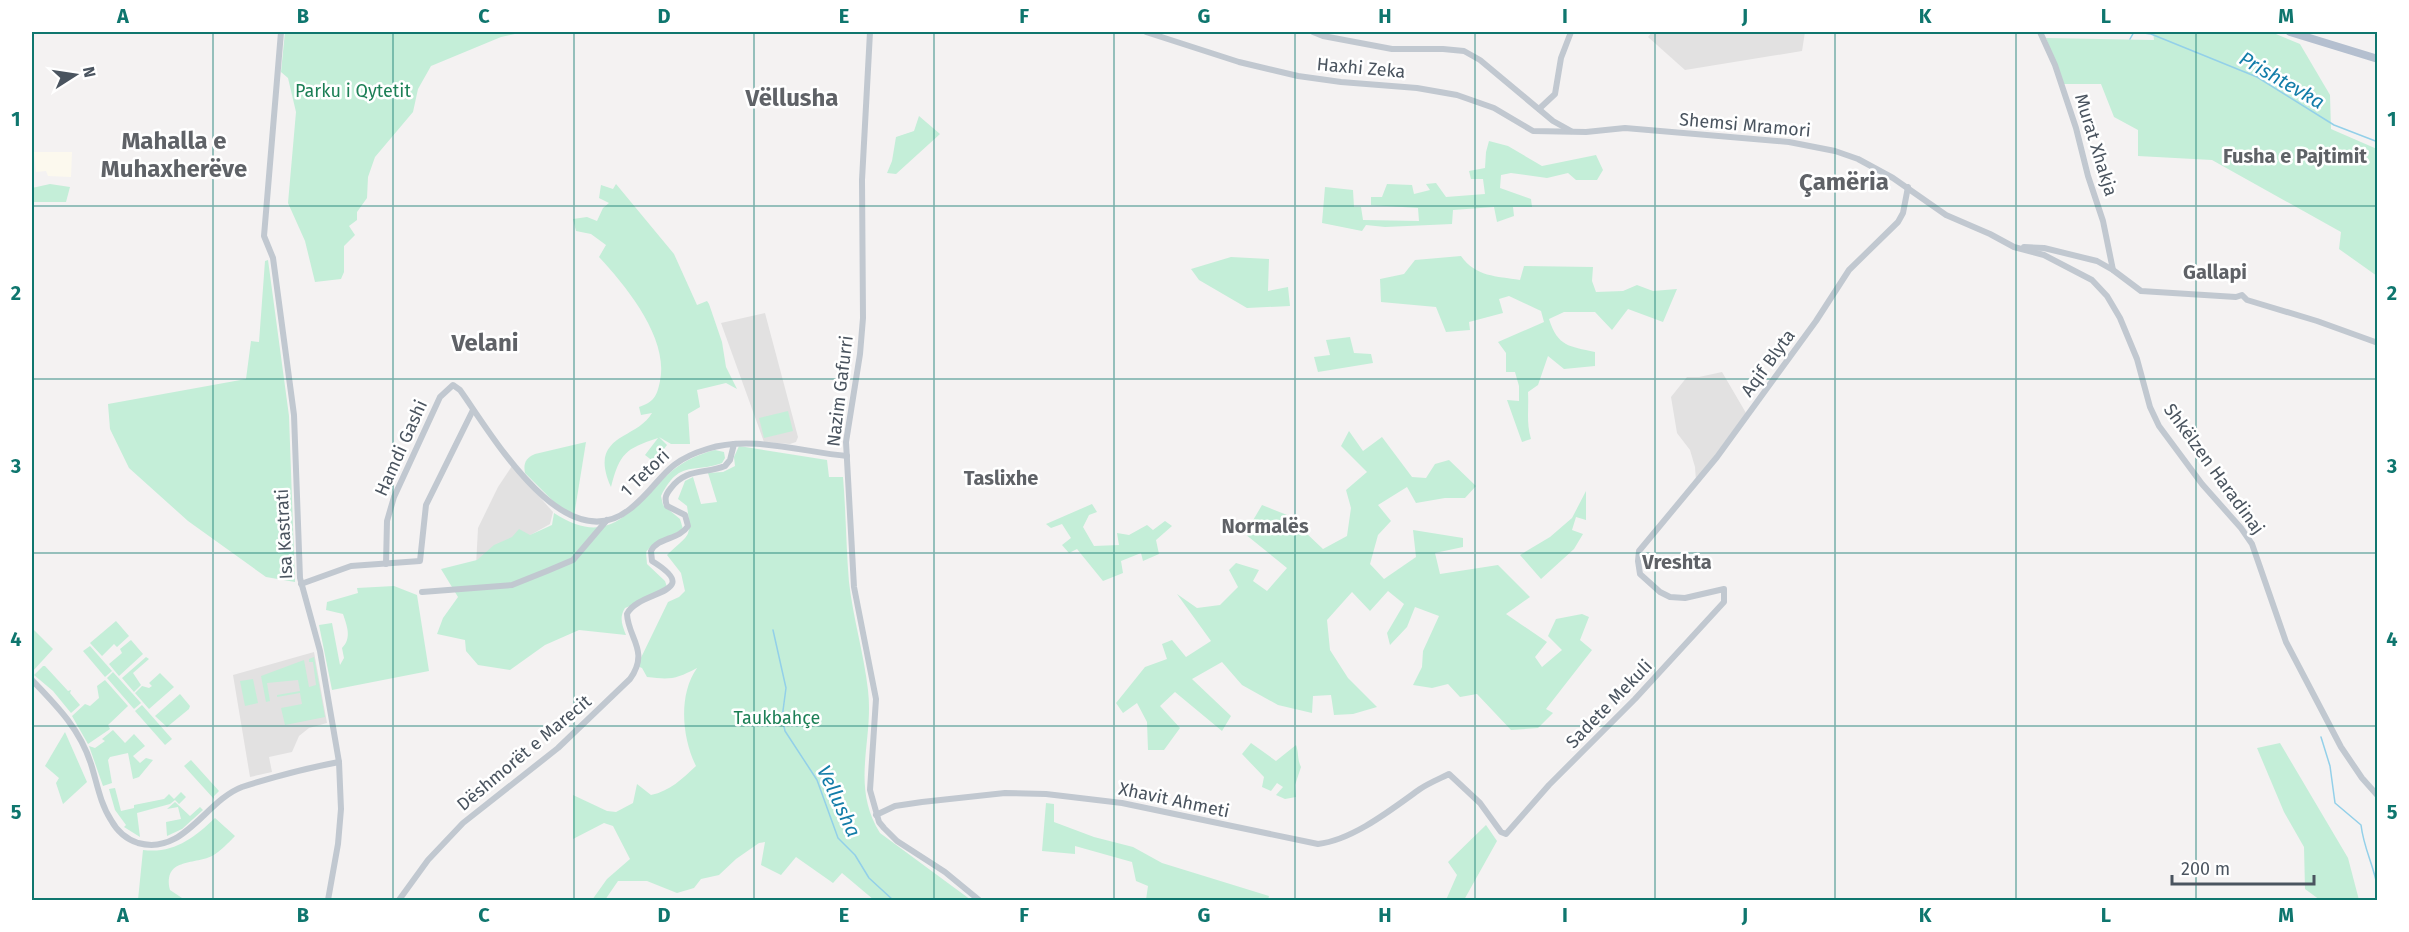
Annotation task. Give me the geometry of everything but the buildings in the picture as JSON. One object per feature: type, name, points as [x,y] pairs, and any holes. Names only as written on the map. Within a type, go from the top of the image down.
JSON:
[{"type":"main road","points":[[2290,32],[2378,59]]},
{"type":"street","name":"Isa Kastrati","points":[[280,32],[264,236],[273,258],[294,415],[301,584],[320,651],[339,762],[341,808],[338,844],[328,900]]},
{"type":"street","name":"Nazim Gafurri","points":[[870,32],[862,180],[862,327],[848,425],[847,456],[854,587],[876,699],[869,784],[878,819]]},
{"type":"street","name":"Haxhi Zeka","points":[[1146,32],[1239,62],[1276,71],[1341,82],[1441,92],[1484,104],[1533,131],[1571,131]]},
{"type":"street","points":[[1313,32],[1323,36],[1392,49],[1464,51],[1480,60],[1553,121],[1571,131]]},
{"type":"street","points":[[1539,109],[1555,94],[1559,67],[1571,32]]},
{"type":"street","name":"Murat Xhakja","points":[[2040,32],[2055,65],[2076,128],[2088,176],[2103,221],[2113,270]]},
{"type":"street","name":"Shemsi Mramori","points":[[1571,131],[1625,128],[1798,143],[1850,156],[1908,187]]},
{"type":"street","name":"Shkëlzen Haradinaj","points":[[1908,187],[1934,209],[2014,247],[2044,255],[2084,276],[2100,288],[2114,306],[2133,347],[2147,399],[2156,420],[2202,484],[2250,541],[2286,642],[2341,747],[2362,778],[2378,796]]},
{"type":"street","name":"Aqif Blyta","points":[[1724,589],[1685,598],[1670,597],[1660,592],[1640,574],[1639,551],[1679,506],[1717,457],[1816,321],[1849,270],[1898,222],[1903,213],[1908,187]]},
{"type":"street","points":[[2014,247],[2044,248],[2097,261],[2141,291],[2236,297],[2242,295],[2247,300],[2309,318],[2378,343]]},
{"type":"street","name":"1 Tetori","points":[[453,385],[460,390],[502,451],[555,507],[578,519],[589,521],[607,520],[632,508],[674,463],[704,450],[734,444],[762,445],[847,456]]},
{"type":"street","name":"Hamdi Gashi","points":[[386,564],[387,521],[394,497],[440,397],[453,385]]},
{"type":"street","points":[[301,584],[351,566],[417,563],[421,559],[426,505],[473,410]]},
{"type":"street","name":"Dëshmorët e Marecit","points":[[399,900],[428,860],[463,824],[558,748],[632,676],[638,648],[627,620],[628,610],[639,602],[667,591],[672,585],[672,576],[666,569],[652,561],[651,551],[655,544],[682,533],[688,526],[685,515],[667,506],[666,494],[686,474],[725,466],[730,460],[734,444]]},
{"type":"street","points":[[422,592],[512,585],[573,560],[607,520]]},
{"type":"street","name":"Sadete Mekuli","points":[[1449,774],[1480,803],[1504,834],[1584,753],[1722,606],[1725,598],[1724,589]]},
{"type":"street","points":[[32,680],[60,708],[78,733],[87,752],[111,822],[123,835],[140,843],[156,844],[173,839],[241,788],[339,762]]},
{"type":"street","points":[[32,685],[39,688]]},
{"type":"street","name":"Xhavit Ahmeti","points":[[878,819],[895,806],[913,803],[1005,794],[1046,794],[1122,803],[1318,844],[1341,838],[1387,813],[1420,790],[1449,774]]},
{"type":"street","points":[[878,819],[897,841],[945,872],[980,900]]},
{"type":"shaded area","points":[[1652,32],[1805,32],[1802,51],[1685,70],[1648,37]]},
{"type":"shaded area","points":[[34,152],[72,152],[71,177],[48,176],[46,171],[36,172]]},
{"type":"shaded area","points":[[765,313],[798,437],[796,442],[790,444],[764,442],[721,323]]},
{"type":"shaded area","points":[[1722,372],[1746,413],[1696,481],[1690,450],[1677,433],[1671,397],[1687,377]]},
{"type":"shaded area","points":[[512,466],[553,512],[550,524],[476,566],[478,528],[498,487]]},
{"type":"shaded area","points":[[314,652],[327,723],[309,728],[299,736],[292,752],[269,757],[272,772],[250,777],[233,675]]},
{"type":"green space","name":"Parku i Qytetit","points":[[285,32],[524,32],[501,37],[431,66],[418,89],[413,112],[375,157],[368,177],[367,198],[357,212],[357,220],[349,226],[355,235],[344,246],[344,272],[341,279],[315,282],[305,241],[288,203],[296,112],[288,78],[281,72]]},
{"type":"green space","points":[[2153,32],[2271,32],[2300,44],[2330,95],[2331,129],[2377,149],[2377,276],[2339,249],[2341,232],[2212,160],[2138,156],[2138,130],[2114,117],[2101,84],[2063,84],[2046,38],[2154,40]]},
{"type":"green space","points":[[919,116],[940,134],[896,174],[887,173],[892,161],[896,137],[914,131]]},
{"type":"green space","points":[[1489,141],[1508,146],[1542,166],[1596,155],[1603,170],[1597,180],[1576,180],[1568,173],[1547,178],[1511,173],[1501,175],[1500,188],[1531,199],[1532,207],[1513,207],[1514,216],[1497,222],[1494,207],[1453,210],[1452,224],[1385,227],[1366,225],[1362,231],[1322,223],[1325,187],[1353,190],[1354,207],[1361,207],[1363,220],[1419,221],[1418,208],[1371,205],[1371,197],[1382,197],[1387,184],[1412,185],[1414,194],[1430,190],[1426,184],[1436,183],[1446,197],[1485,194],[1483,179],[1471,179],[1469,171],[1485,168]]},
{"type":"green space","points":[[50,184],[70,187],[66,202],[32,202],[32,188]]},
{"type":"green space","points":[[616,184],[674,254],[697,305],[707,301],[709,304],[722,342],[726,367],[737,389],[726,383],[697,390],[700,407],[688,414],[690,444],[671,444],[659,437],[667,445],[654,462],[645,455],[658,438],[631,449],[621,459],[611,487],[605,470],[605,457],[609,447],[645,422],[652,413],[641,415],[639,407],[651,401],[656,394],[661,365],[652,331],[643,314],[622,283],[599,257],[606,245],[591,234],[576,231],[573,219],[587,217],[597,221],[603,208],[609,203],[599,198],[601,185],[613,189]]},
{"type":"green space","points":[[1461,256],[1480,272],[1520,280],[1524,266],[1593,267],[1592,281],[1596,292],[1623,291],[1637,285],[1653,291],[1677,289],[1663,322],[1628,309],[1612,330],[1595,312],[1564,312],[1549,319],[1556,335],[1566,344],[1595,352],[1595,366],[1564,369],[1548,356],[1538,385],[1528,392],[1528,421],[1531,439],[1522,442],[1507,400],[1519,401],[1519,386],[1515,372],[1506,372],[1506,353],[1498,342],[1544,322],[1541,311],[1509,296],[1499,299],[1503,313],[1469,322],[1470,330],[1446,332],[1436,307],[1381,302],[1380,279],[1404,274],[1415,260]]},
{"type":"green space","points":[[1231,257],[1269,259],[1268,291],[1288,287],[1290,306],[1247,308],[1199,280],[1191,269]]},
{"type":"green space","points":[[268,260],[289,416],[295,582],[266,577],[188,521],[129,468],[110,429],[108,404],[246,379],[251,341],[259,342],[265,261]]},
{"type":"green space","points":[[1350,337],[1354,353],[1371,354],[1373,363],[1318,372],[1314,357],[1330,355],[1326,340]]},
{"type":"green space","points":[[788,411],[793,431],[764,438],[759,418]]},
{"type":"green space","points":[[1349,431],[1363,451],[1382,437],[1412,477],[1426,478],[1435,464],[1449,460],[1476,486],[1465,498],[1445,498],[1416,503],[1407,487],[1378,505],[1391,521],[1378,535],[1370,564],[1384,579],[1416,557],[1413,530],[1463,538],[1463,547],[1435,553],[1440,574],[1498,565],[1530,597],[1506,614],[1547,642],[1535,657],[1542,667],[1562,650],[1548,636],[1556,619],[1582,614],[1589,617],[1580,640],[1592,650],[1546,709],[1553,713],[1538,728],[1511,730],[1477,694],[1460,697],[1448,684],[1432,688],[1413,685],[1422,667],[1423,651],[1439,616],[1415,607],[1407,627],[1390,645],[1387,633],[1404,604],[1388,591],[1370,611],[1352,592],[1327,620],[1330,650],[1348,678],[1377,707],[1353,714],[1334,715],[1331,695],[1313,696],[1312,713],[1278,705],[1242,685],[1222,662],[1192,679],[1231,716],[1222,731],[1175,692],[1160,706],[1180,728],[1164,750],[1148,750],[1147,722],[1137,703],[1123,713],[1116,703],[1145,667],[1167,659],[1162,644],[1172,640],[1186,657],[1211,641],[1177,594],[1197,608],[1220,605],[1238,587],[1229,570],[1236,563],[1259,570],[1253,581],[1267,591],[1287,568],[1245,534],[1262,505],[1287,515],[1323,549],[1347,536],[1351,508],[1346,490],[1367,472],[1341,446]]},
{"type":"green space","points":[[586,442],[574,516],[558,506],[525,473],[524,466],[527,459],[535,454]]},
{"type":"green space","name":"Taukbahçe","points":[[739,446],[827,460],[829,477],[843,477],[849,582],[868,690],[865,780],[866,797],[871,815],[880,833],[971,900],[874,900],[842,873],[833,883],[796,857],[781,875],[761,865],[765,842],[759,843],[736,859],[719,875],[701,879],[694,888],[677,893],[647,881],[618,881],[605,900],[592,900],[607,879],[630,859],[613,826],[604,823],[573,839],[573,795],[607,811],[616,812],[633,803],[637,784],[651,795],[658,793],[675,784],[696,766],[688,743],[684,717],[687,691],[697,668],[673,678],[662,678],[647,677],[642,668],[637,666],[668,602],[685,591],[681,573],[667,555],[689,531],[687,506],[678,499],[685,481],[693,477],[701,504],[717,502],[708,473],[723,472],[735,466],[734,457]]},
{"type":"green space","points":[[715,450],[724,452],[725,458],[722,463],[681,472],[668,484],[661,496],[663,505],[680,519],[683,529],[651,546],[646,552],[647,564],[665,581],[667,587],[662,593],[625,608],[622,624],[626,635],[579,630],[545,645],[510,670],[478,665],[466,651],[465,640],[437,634],[443,618],[458,597],[441,569],[477,560],[494,545],[512,537],[519,529],[530,535],[552,525],[554,513],[574,524],[592,527],[607,525],[634,508],[678,466]]},
{"type":"green space","points":[[1586,491],[1586,520],[1576,517],[1572,530],[1583,534],[1574,549],[1541,579],[1520,555],[1550,537],[1572,518]]},
{"type":"green space","points":[[1092,504],[1097,512],[1089,515],[1083,527],[1094,546],[1119,545],[1117,533],[1129,535],[1147,525],[1153,530],[1165,521],[1172,526],[1156,540],[1159,554],[1143,561],[1141,553],[1121,561],[1123,573],[1103,581],[1077,549],[1069,553],[1062,545],[1071,538],[1062,524],[1051,528],[1046,524]]},
{"type":"green space","points":[[394,586],[417,595],[429,671],[332,690],[319,625],[332,623],[340,665],[344,658],[342,648],[347,640],[348,632],[343,614],[326,610],[327,602],[358,593],[357,588]]},
{"type":"green space","points":[[116,621],[129,636],[117,647],[114,644],[102,656],[90,643]]},
{"type":"green space","points":[[32,628],[53,649],[32,672]]},
{"type":"green space","points":[[131,640],[143,654],[119,676],[109,664],[122,653],[120,649]]},
{"type":"green space","points":[[90,646],[112,671],[105,677],[83,651]]},
{"type":"green space","points":[[146,657],[149,659],[133,673],[141,685],[134,692],[122,678]]},
{"type":"green space","points":[[314,657],[325,717],[285,725],[281,708],[302,704],[300,693],[277,697],[277,695],[300,691],[298,680],[267,683],[270,701],[266,702],[261,676],[304,660],[309,687],[316,685],[313,662],[309,662],[309,659]]},
{"type":"green space","points":[[43,666],[68,691],[71,690],[70,693],[80,705],[71,713],[53,691],[34,675]]},
{"type":"green space","points":[[113,672],[141,703],[134,709],[107,678]]},
{"type":"green space","points":[[160,673],[174,687],[149,709],[135,693],[142,686],[149,688],[152,686],[149,683]]},
{"type":"green space","points":[[253,679],[258,703],[245,706],[240,681]]},
{"type":"green space","points":[[105,680],[128,706],[108,725],[110,729],[88,744],[72,716],[85,704],[90,706],[99,698],[97,686]]},
{"type":"green space","points":[[180,694],[190,706],[189,709],[167,727],[155,716]]},
{"type":"green space","points":[[142,705],[172,739],[165,745],[135,711]]},
{"type":"green space","points":[[113,730],[125,743],[134,734],[145,746],[133,756],[140,763],[146,758],[153,760],[139,777],[133,779],[128,753],[110,757],[108,760],[112,783],[103,786],[89,746],[95,748],[105,741],[102,739]]},
{"type":"green space","points":[[65,732],[87,782],[63,804],[56,783],[59,778],[45,766]]},
{"type":"green space","points":[[1251,743],[1276,761],[1296,745],[1301,767],[1295,785],[1296,797],[1285,799],[1276,795],[1283,787],[1277,783],[1271,791],[1262,787],[1264,777],[1242,754]]},
{"type":"green space","points":[[2280,743],[2348,858],[2359,900],[2320,900],[2305,889],[2304,847],[2284,812],[2257,748]]},
{"type":"green space","points":[[191,760],[219,791],[214,799],[184,766]]},
{"type":"green space","points":[[115,788],[121,811],[134,808],[134,805],[164,799],[169,794],[174,799],[181,792],[186,797],[179,804],[175,800],[170,804],[137,813],[140,837],[124,827],[126,825],[115,810],[109,789]]},
{"type":"green space","points":[[175,802],[190,816],[200,807],[203,810],[182,829],[167,836],[166,822],[181,819],[178,807],[167,809]]},
{"type":"green space","points":[[1046,803],[1054,804],[1054,822],[1094,837],[1133,847],[1162,863],[1269,896],[1268,900],[1146,900],[1148,886],[1136,881],[1132,862],[1075,846],[1075,854],[1042,851]]},
{"type":"green space","points":[[215,818],[235,836],[212,856],[181,864],[171,872],[170,890],[185,900],[138,900],[143,850],[164,850],[182,843]]},
{"type":"green space","points":[[1486,825],[1497,841],[1464,900],[1446,900],[1457,875],[1448,862]]},
{"type":"waterway","name":"Prishtevka","points":[[2130,39],[2134,32]]},
{"type":"waterway","name":"Prishtevka","points":[[2137,32],[2151,34],[2257,77],[2334,125],[2378,142]]},
{"type":"waterway","name":"Vellusha","points":[[773,630],[786,688],[782,718],[785,731],[817,780],[838,838],[855,855],[869,878],[893,900]]},
{"type":"waterway","points":[[2321,737],[2330,766],[2335,803],[2361,825],[2378,890]]},
{"type":"district","name":"Vëllusha","points":[[792,98]]},
{"type":"district","name":"Mahalla e Muhaxherëve","points":[[174,155]]},
{"type":"district","name":"Fusha e Pajtimit","points":[[2295,156]]},
{"type":"district","name":"Çamëria","points":[[1844,182]]},
{"type":"district","name":"Gallapi","points":[[2215,272]]},
{"type":"district","name":"Velani","points":[[485,343]]},
{"type":"district","name":"Taslixhe","points":[[1001,478]]},
{"type":"district","name":"Normalës","points":[[1265,526]]},
{"type":"district","name":"Vreshta","points":[[1677,562]]}]
